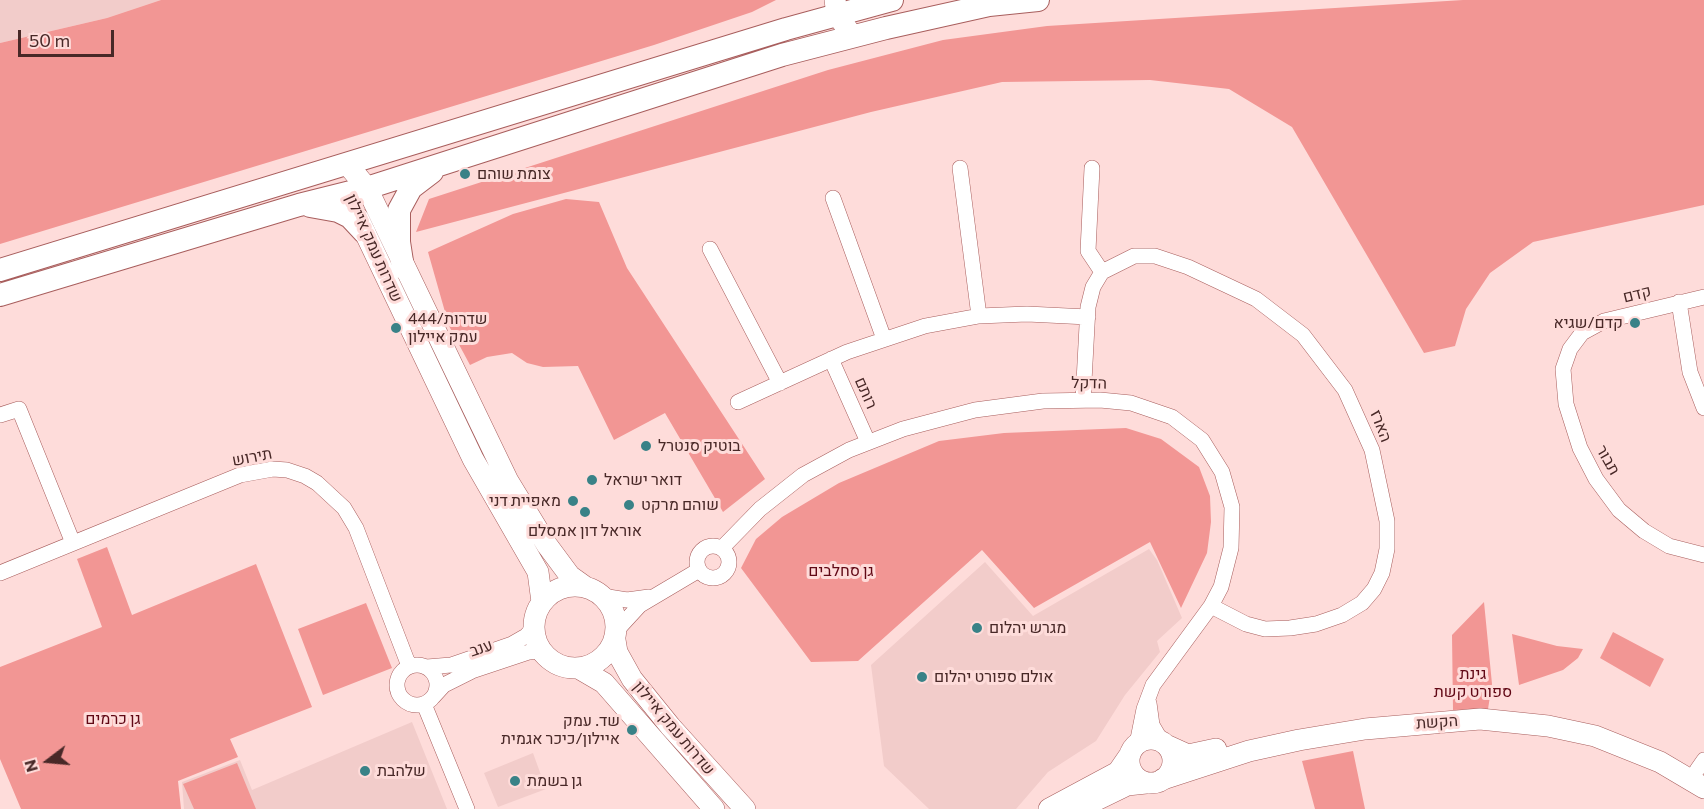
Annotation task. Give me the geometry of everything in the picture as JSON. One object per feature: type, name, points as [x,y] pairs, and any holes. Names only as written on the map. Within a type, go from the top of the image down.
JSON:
[{"type":"main road","points":[[786,29],[817,0]]},
{"type":"main road","points":[[0,270],[786,29],[845,6],[892,0]]},
{"type":"main road","points":[[0,295],[299,205],[357,191],[782,55],[852,36],[989,5],[1038,0]]},
{"type":"main road","points":[[845,6],[852,36]]},
{"type":"main road","name":"שדרות עמק איילון","points":[[348,165],[357,191],[364,232],[473,459],[538,572],[542,602]]},
{"type":"main road","points":[[403,268],[399,242],[399,210],[411,188],[441,165]]},
{"type":"main road","name":"שדרות עמק איילון","points":[[357,191],[403,268],[508,481],[547,545],[570,576],[593,591]]},
{"type":"main road","points":[[299,205],[338,211],[350,217],[364,232]]},
{"type":"main road","points":[[561,588],[593,591],[612,608],[616,635],[602,660],[580,669],[558,665],[547,657],[536,640],[534,627],[542,602],[561,588]]},
{"type":"main road","name":"שדרות עמק איילון","points":[[616,635],[620,659],[632,679],[745,809]]},
{"type":"main road","name":"שדרות עמק איילון","points":[[580,669],[604,683],[714,809]]},
{"type":"main road","name":"הקשת","points":[[1164,744],[1177,752],[1199,754],[1269,735],[1363,718],[1454,710],[1502,710],[1572,719],[1606,728],[1643,742],[1702,773]]},
{"type":"main road","name":"הקשת","points":[[1078,809],[1127,785],[1154,781],[1249,751],[1307,738],[1397,725],[1480,720],[1548,726],[1595,736],[1660,762],[1702,773]]},
{"type":"main road","points":[[1049,809],[1118,772],[1130,753],[1147,739],[1164,744],[1173,761],[1172,769],[1154,781],[1130,770],[1130,753]]},
{"type":"main road","points":[[688,809],[691,784]]},
{"type":"street","points":[[960,168],[979,316]]},
{"type":"street","points":[[1083,400],[1088,317],[1093,287],[1102,272],[1088,251],[1092,168]]},
{"type":"street","points":[[833,198],[884,339]]},
{"type":"street","points":[[710,249],[780,383]]},
{"type":"street","name":"הארז","points":[[1102,272],[1134,256],[1155,256],[1220,280],[1256,299],[1303,335],[1324,359],[1345,390],[1372,450],[1387,521],[1387,549],[1382,573],[1374,589],[1362,603],[1316,624],[1265,629],[1246,624],[1211,606]]},
{"type":"street","name":"קדם","points":[[1582,333],[1604,321],[1704,297]]},
{"type":"street","points":[[1679,302],[1689,372],[1704,408]]},
{"type":"street","points":[[738,402],[831,359],[925,326],[979,316],[1027,314],[1088,317]]},
{"type":"street","name":"תבור","points":[[1582,333],[1570,349],[1563,369],[1566,404],[1576,435],[1596,479],[1619,510],[1644,531],[1669,546],[1704,555]]},
{"type":"street","name":"רותם","points":[[831,359],[868,442]]},
{"type":"street","name":"הדקל","points":[[722,548],[780,492],[827,461],[903,429],[970,411],[1005,405],[1083,400],[1131,403],[1151,409],[1187,428],[1202,440],[1214,456],[1228,490],[1232,529],[1227,568],[1211,606],[1159,674],[1149,694],[1138,739],[1130,753]]},
{"type":"street","points":[[0,415],[19,410],[74,543]]},
{"type":"street","name":"תירוש","points":[[0,573],[240,475],[273,469],[305,476],[330,493],[344,508],[356,528],[409,666]]},
{"type":"street","points":[[712,545],[722,548],[729,558],[724,574],[708,577],[699,570],[697,562],[700,551],[712,545]]},
{"type":"street","points":[[616,635],[631,613],[652,597],[699,570]]},
{"type":"street","points":[[593,591],[627,600],[652,597]]},
{"type":"street","name":"ענב","points":[[427,667],[451,665],[512,644],[526,636],[534,627]]},
{"type":"street","name":"ענב","points":[[429,701],[444,685],[472,670],[529,652],[535,651],[547,657]]},
{"type":"street","points":[[409,666],[427,667],[437,684],[429,701],[419,706],[405,702],[397,690],[398,678],[409,666]]},
{"type":"street","points":[[1149,694],[1152,725],[1164,744]]},
{"type":"street","points":[[429,701],[467,809]]},
{"type":"shaded area","points":[[0,0],[161,0],[107,18],[0,43]]},
{"type":"shaded area","points":[[1149,549],[1157,560],[1182,618],[1157,641],[1160,652],[1125,695],[1096,741],[1048,772],[1016,809],[929,809],[884,766],[871,665],[985,562],[1033,616]]},
{"type":"shaded area","name":"שלהבת","points":[[412,722],[447,809],[184,809],[182,782],[240,760],[252,790]]},
{"type":"shaded area","name":"גן בשמת","points":[[533,753],[546,789],[498,807],[484,773]]},
{"type":"green space","points":[[161,0],[776,0],[752,12],[654,45],[0,244],[0,43],[107,18]]},
{"type":"green space","points":[[1463,0],[1704,0],[1704,205],[1533,242],[1490,273],[1466,309],[1455,346],[1424,353],[1292,127],[1229,89],[1150,80],[1002,82],[871,112],[416,232],[429,199],[828,70],[943,40],[1047,26]]},
{"type":"green space","points":[[566,199],[599,202],[627,268],[765,479],[723,512],[665,413],[614,440],[578,366],[543,367],[527,363],[512,353],[487,357],[470,365],[449,326],[428,252],[513,214]]},
{"type":"green space","name":"גן סחלבים","points":[[1126,428],[1161,439],[1199,467],[1210,496],[1211,522],[1207,553],[1181,608],[1150,542],[1034,608],[982,550],[858,661],[811,662],[741,568],[756,539],[782,517],[839,483],[939,441],[1004,433]]},
{"type":"green space","name":"גן כרמים","points":[[107,547],[132,615],[256,564],[312,707],[230,739],[238,757],[178,781],[181,809],[21,809],[0,759],[0,667],[102,627],[77,559]]},
{"type":"green space","name":"גינת ספורט קשת","points":[[1484,602],[1492,684],[1488,709],[1453,710],[1452,635]]},
{"type":"green space","points":[[366,603],[392,668],[323,695],[298,629]]},
{"type":"green space","points":[[1613,632],[1664,659],[1650,687],[1600,658]]},
{"type":"green space","points":[[1512,634],[1557,646],[1583,649],[1578,658],[1563,670],[1519,685]]},
{"type":"green space","points":[[1353,751],[1365,809],[1315,809],[1302,761]]},
{"type":"green space","points":[[237,763],[256,809],[194,809],[183,784]]},
{"type":"place","name":"צומת שוהם","points":[[465,174]]},
{"type":"place","name":"קדם/שגיא","points":[[1635,323]]},
{"type":"place","name":"444/שדרות עמק איילון","points":[[396,328]]},
{"type":"place","name":"בוטיק סנטרל","points":[[646,446]]},
{"type":"place","name":"דואר ישראל","points":[[592,480]]},
{"type":"place","name":"מאפיית דני","points":[[573,501]]},
{"type":"place","name":"שוהם מרקט","points":[[629,505]]},
{"type":"place","name":"אוראל דון אמסלם","points":[[585,512]]},
{"type":"place","name":"מגרש יהלום","points":[[977,628]]},
{"type":"place","name":"אולם ספורט יהלום","points":[[922,677]]},
{"type":"place","name":"שד. עמק איילון/כיכר אגמית","points":[[632,730]]},
{"type":"place","name":"שלהבת","points":[[365,771]]},
{"type":"place","name":"גן בשמת","points":[[515,781]]}]
